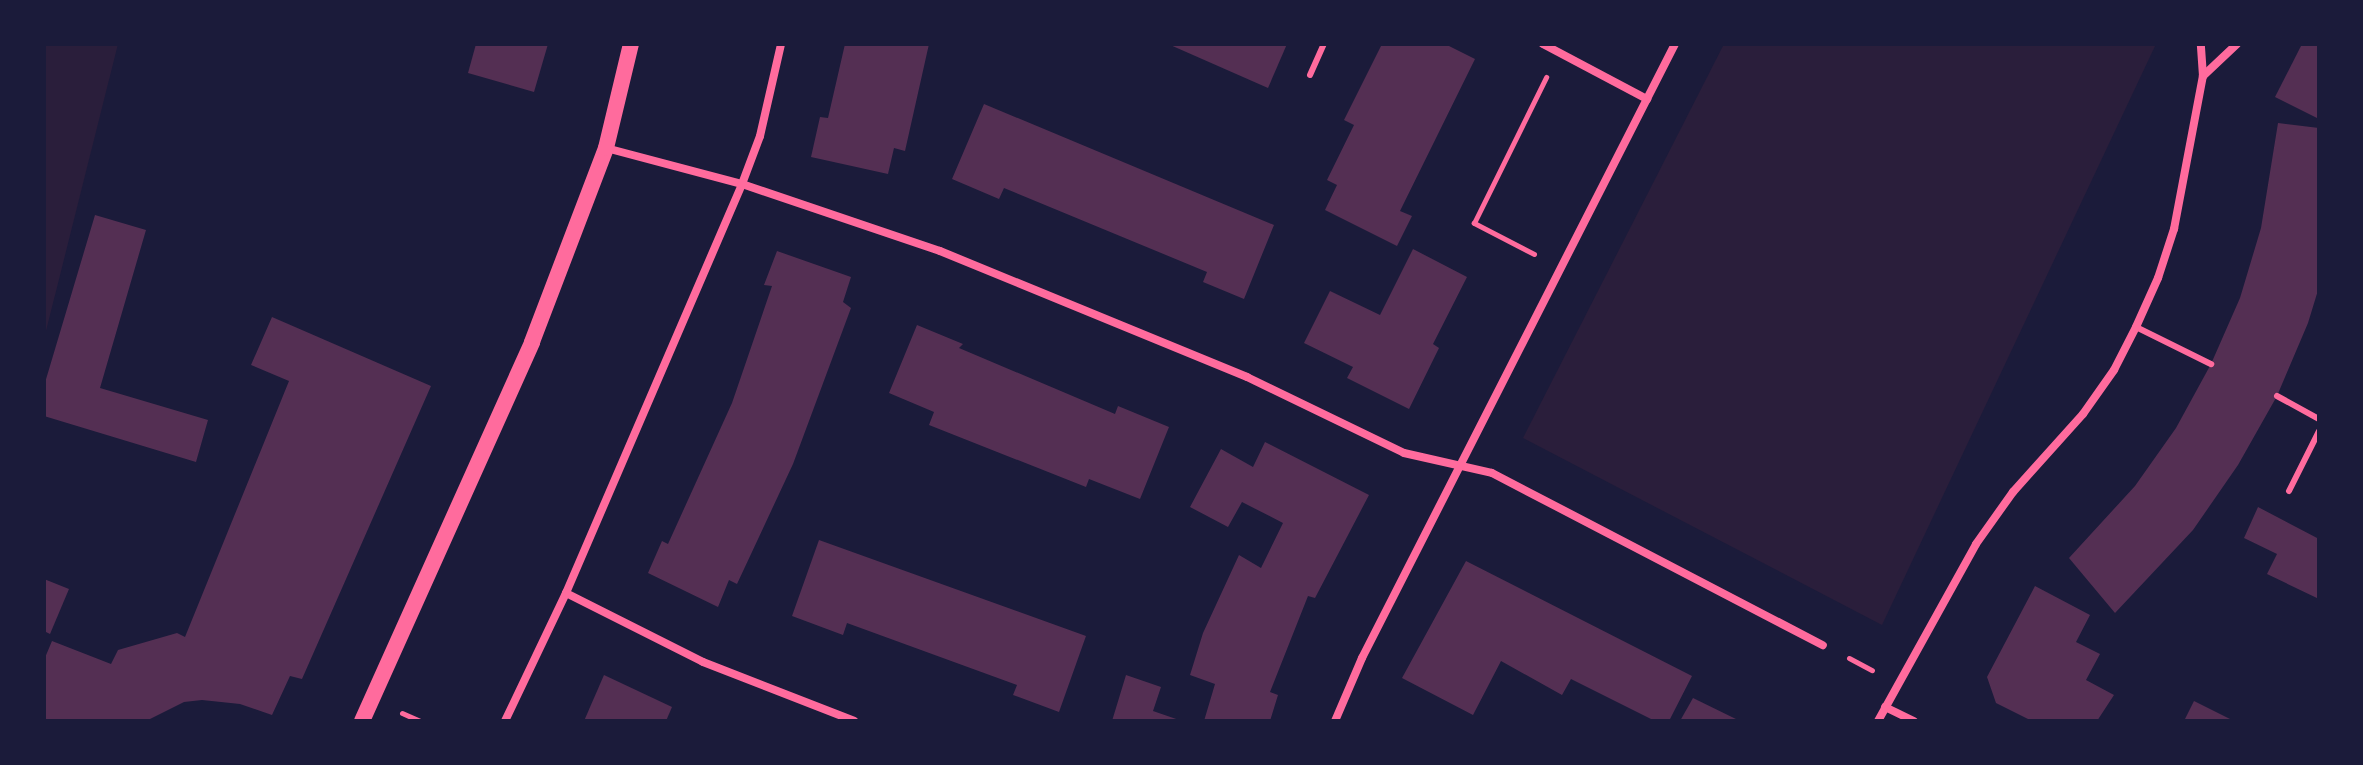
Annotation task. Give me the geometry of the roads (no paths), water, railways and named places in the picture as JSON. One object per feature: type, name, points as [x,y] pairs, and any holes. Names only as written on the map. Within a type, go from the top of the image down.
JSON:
[{"type":"main road","points":[[362,721],[532,342],[606,148],[631,44]]},
{"type":"street","points":[[505,721],[566,593],[742,184],[760,136],[781,44]]},
{"type":"street","points":[[1543,44],[1647,99]]},
{"type":"street","points":[[1335,721],[1362,658],[1675,44]]},
{"type":"street","points":[[1878,721],[1976,544],[2013,492],[2083,414],[2114,370],[2136,327],[2158,278],[2174,229],[2203,76],[2201,44]]},
{"type":"street","points":[[2203,76],[2237,44]]},
{"type":"street","points":[[606,148],[742,184],[940,251],[1247,377],[1404,453],[1492,473],[1823,645]]},
{"type":"street","points":[[566,593],[703,662],[854,721]]},
{"type":"street","points":[[1885,707],[1914,721]]},
{"type":"lane","points":[[1310,75],[1324,44]]},
{"type":"lane","points":[[2136,327],[2211,364]]},
{"type":"lane","points":[[2277,396],[2319,419]]},
{"type":"lane","points":[[2289,491],[2319,431]]}]
